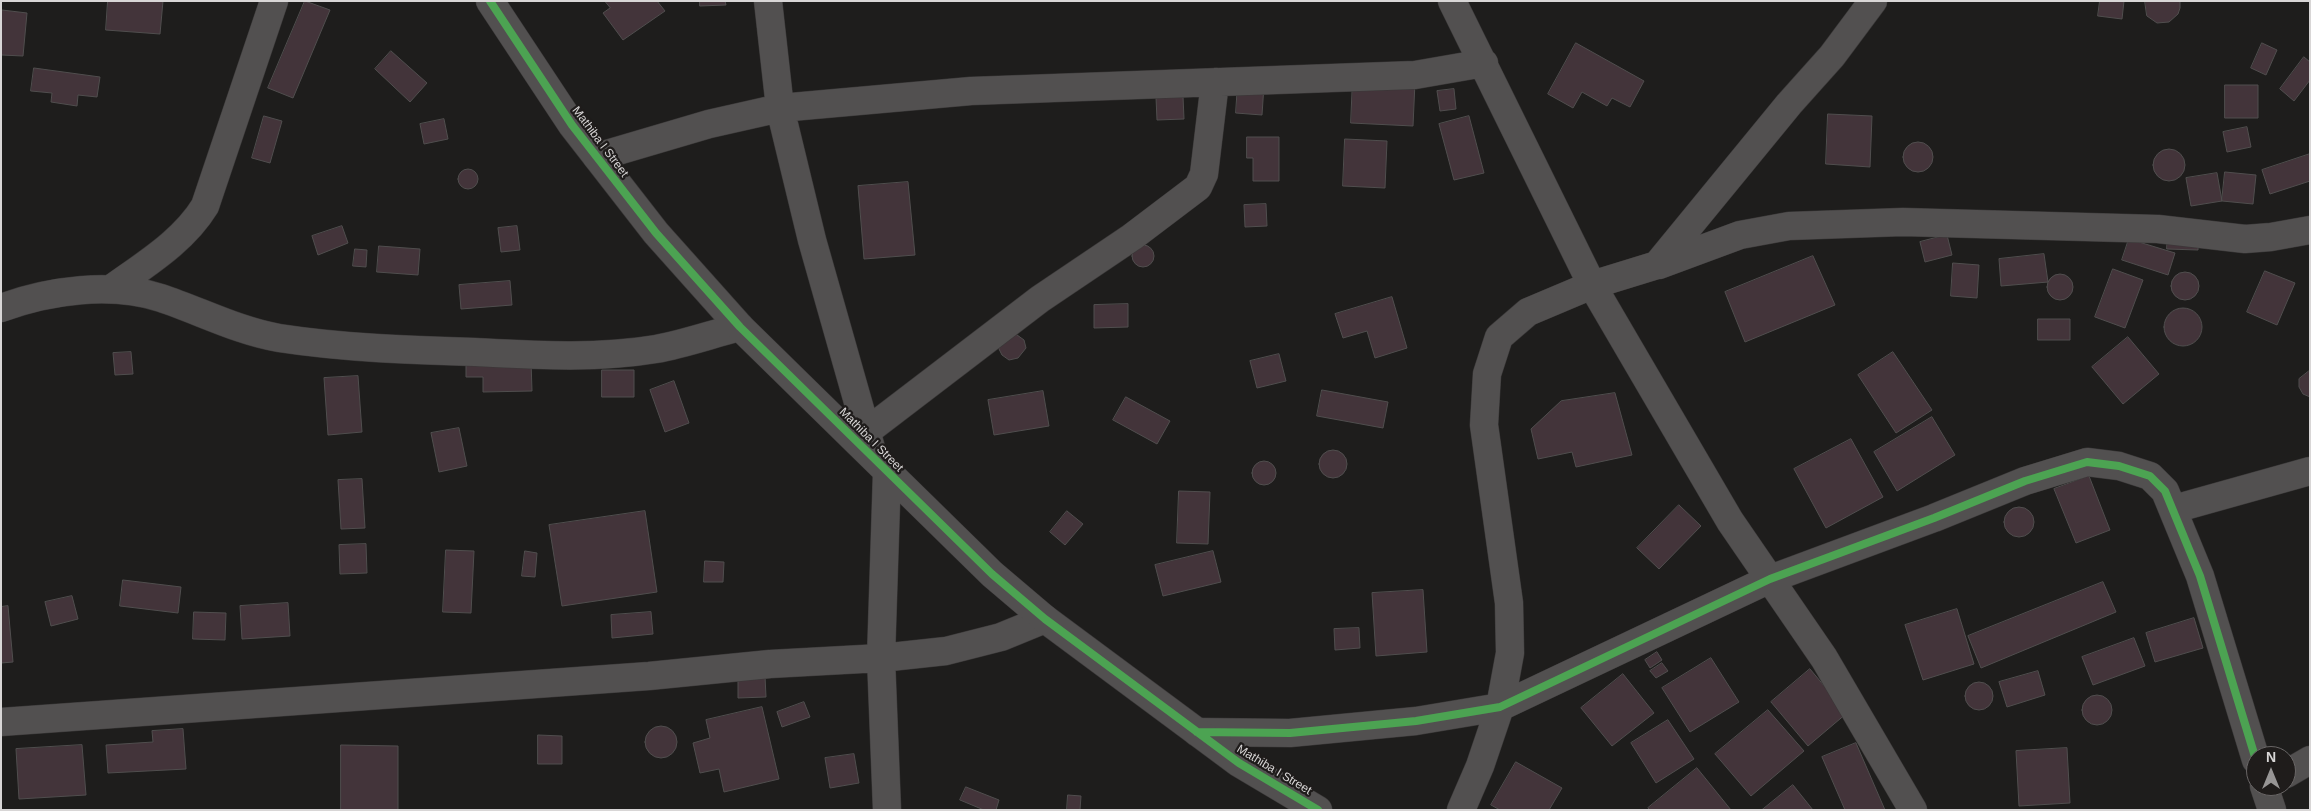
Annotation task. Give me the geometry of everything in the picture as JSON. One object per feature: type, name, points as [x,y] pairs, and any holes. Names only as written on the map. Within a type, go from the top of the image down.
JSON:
[{"type":"street","points":[[111,289],[171,244],[193,224],[204,206],[274,1]]},
{"type":"street","name":"Mathiba I Street","points":[[490,1],[535,71],[597,157],[656,233],[740,327],[992,574],[1045,619],[1239,763],[1318,810]]},
{"type":"street","points":[[768,1],[780,108],[812,240],[866,432],[881,465],[881,658],[887,810]]},
{"type":"street","points":[[1452,1],[1592,285],[1730,521],[1824,658],[1912,810]]},
{"type":"street","points":[[1657,265],[1783,112],[1832,56],[1873,1]]},
{"type":"street","points":[[597,157],[709,124],[780,108],[971,91],[1415,75],[1484,63]]},
{"type":"street","points":[[866,432],[1040,299],[1132,238],[1198,187],[1204,174],[1215,82]]},
{"type":"street","points":[[1461,810],[1480,766],[1500,707],[1510,654],[1509,603],[1484,424],[1487,374],[1499,337],[1528,312],[1592,285],[1657,265],[1740,235],[1789,226],[1903,222],[2158,229],[2244,239],[2271,238],[2310,230]]},
{"type":"street","points":[[1,308],[54,294],[111,289],[159,298],[237,327],[276,337],[326,345],[511,354],[623,353],[658,349],[740,327]]},
{"type":"street","points":[[1197,732],[1290,733],[1416,721],[1500,707],[1770,578],[1934,518],[2025,481],[2087,462],[2119,466],[2150,476],[2165,491],[2200,576],[2252,746]]},
{"type":"street","points":[[2174,509],[2310,471]]},
{"type":"street","points":[[1,722],[639,677],[770,664],[881,658],[946,651],[1000,637],[1045,619]]},
{"type":"street","points":[[2296,770],[2310,760]]},
{"type":"building","points":[[108,1],[163,1],[160,34],[106,30]]},
{"type":"building","points":[[305,1],[330,10],[293,98],[268,88]]},
{"type":"building","points":[[605,1],[657,1],[665,11],[623,40],[603,13],[610,8]]},
{"type":"building","points":[[700,1],[725,1],[726,5],[700,6]]},
{"type":"building","points":[[2100,1],[2124,1],[2122,19],[2098,16]]},
{"type":"building","points":[[2145,1],[2180,1],[2180,8],[2178,14],[2169,22],[2157,23],[2147,16]]},
{"type":"building","points":[[2,10],[27,13],[23,56],[1,55]]},
{"type":"building","points":[[1576,43],[1644,81],[1630,107],[1612,98],[1607,106],[1582,92],[1573,108],[1548,94]]},
{"type":"building","points":[[2262,43],[2277,50],[2266,75],[2251,68]]},
{"type":"building","points":[[391,51],[427,83],[410,102],[375,69]]},
{"type":"building","points":[[2304,57],[2310,62],[2310,80],[2294,101],[2280,89]]},
{"type":"building","points":[[34,68],[100,77],[97,97],[78,95],[77,106],[51,102],[52,93],[31,91]]},
{"type":"building","points":[[1353,79],[1415,82],[1413,126],[1351,123]]},
{"type":"building","points":[[1238,83],[1264,85],[1262,115],[1236,113]]},
{"type":"building","points":[[2225,85],[2258,85],[2258,118],[2225,118]]},
{"type":"building","points":[[1454,89],[1456,109],[1440,111],[1437,91]]},
{"type":"building","points":[[1183,96],[1184,119],[1157,120],[1156,97]]},
{"type":"building","points":[[1828,114],[1872,116],[1870,167],[1826,164]]},
{"type":"building","points":[[264,116],[282,121],[270,163],[252,158]]},
{"type":"building","points":[[1469,116],[1484,173],[1454,180],[1439,124]]},
{"type":"building","points":[[444,119],[448,139],[424,144],[420,124]]},
{"type":"building","points":[[2247,127],[2251,147],[2227,152],[2223,132]]},
{"type":"building","points":[[1247,137],[1279,137],[1279,181],[1253,181],[1253,158],[1247,158]]},
{"type":"building","points":[[1345,139],[1387,141],[1385,188],[1343,186]]},
{"type":"building","points":[[1918,142],[1929,146],[1933,157],[1929,168],[1918,172],[1907,168],[1903,157],[1907,146]]},
{"type":"building","points":[[2169,149],[2180,154],[2185,165],[2180,176],[2169,181],[2158,176],[2153,165],[2158,154]]},
{"type":"building","points":[[2310,154],[2310,181],[2270,194],[2262,170]]},
{"type":"building","points":[[468,169],[475,172],[478,179],[475,186],[468,189],[461,186],[458,179],[461,172]]},
{"type":"building","points":[[2225,172],[2256,175],[2253,204],[2222,201]]},
{"type":"building","points":[[2217,173],[2222,201],[2191,206],[2186,178]]},
{"type":"building","points":[[908,182],[915,255],[864,259],[858,186]]},
{"type":"building","points":[[1266,204],[1267,226],[1245,227],[1244,205]]},
{"type":"building","points":[[342,226],[348,243],[318,255],[312,236]]},
{"type":"building","points":[[517,226],[520,250],[501,252],[498,228]]},
{"type":"building","points":[[2168,232],[2199,233],[2198,250],[2167,249]]},
{"type":"building","points":[[1947,235],[1952,255],[1925,262],[1920,242]]},
{"type":"building","points":[[2129,239],[2175,253],[2168,275],[2122,260]]},
{"type":"building","points":[[1139,245],[1147,245],[1154,252],[1154,260],[1147,267],[1139,267],[1132,260],[1132,252]]},
{"type":"building","points":[[379,246],[420,249],[418,275],[377,272]]},
{"type":"building","points":[[355,249],[367,250],[366,267],[353,266]]},
{"type":"building","points":[[2044,254],[2048,282],[2001,286],[1999,259]]},
{"type":"building","points":[[1813,256],[1835,305],[1745,342],[1725,292]]},
{"type":"building","points":[[1953,263],[1979,265],[1977,298],[1951,296]]},
{"type":"building","points":[[2113,269],[2143,280],[2125,328],[2095,317]]},
{"type":"building","points":[[2265,271],[2295,283],[2277,325],[2247,312]]},
{"type":"building","points":[[2185,272],[2195,276],[2199,286],[2195,296],[2185,300],[2175,296],[2171,286],[2175,276]]},
{"type":"building","points":[[2060,274],[2070,277],[2073,287],[2070,297],[2060,300],[2050,297],[2047,287],[2050,277]]},
{"type":"building","points":[[510,281],[512,305],[461,309],[459,285]]},
{"type":"building","points":[[1392,297],[1407,348],[1375,358],[1367,331],[1343,338],[1335,314]]},
{"type":"building","points":[[1128,304],[1128,327],[1094,328],[1094,305]]},
{"type":"building","points":[[2183,308],[2197,313],[2202,327],[2197,341],[2183,346],[2169,341],[2164,327],[2169,313]]},
{"type":"building","points":[[2038,319],[2070,319],[2070,340],[2038,340]]},
{"type":"building","points":[[1013,332],[1024,340],[1026,348],[1018,358],[1009,360],[1002,355],[998,347]]},
{"type":"building","points":[[2128,337],[2159,374],[2123,404],[2092,367]]},
{"type":"building","points":[[131,352],[133,374],[115,375],[113,353]]},
{"type":"building","points":[[1893,352],[1932,410],[1896,433],[1858,375]]},
{"type":"building","points":[[1279,354],[1286,381],[1257,388],[1250,361]]},
{"type":"building","points":[[531,361],[532,391],[483,392],[483,377],[466,377],[466,362]]},
{"type":"building","points":[[602,370],[634,370],[634,397],[602,397]]},
{"type":"building","points":[[2309,371],[2310,397],[2303,394],[2299,387],[2299,379]]},
{"type":"building","points":[[358,376],[362,432],[328,435],[324,378]]},
{"type":"building","points":[[674,381],[689,423],[665,432],[650,390]]},
{"type":"building","points":[[1322,390],[1388,402],[1383,428],[1317,416]]},
{"type":"building","points":[[1043,391],[1049,426],[994,435],[988,400]]},
{"type":"building","points":[[1615,393],[1632,455],[1576,467],[1572,452],[1538,459],[1531,429],[1561,401]]},
{"type":"building","points":[[1126,397],[1170,421],[1157,444],[1113,420]]},
{"type":"building","points":[[1932,417],[1955,455],[1897,491],[1874,452]]},
{"type":"building","points":[[459,428],[467,466],[439,472],[431,433]]},
{"type":"building","points":[[1851,439],[1883,497],[1826,528],[1794,469]]},
{"type":"building","points":[[1333,450],[1343,454],[1347,464],[1343,474],[1333,478],[1323,474],[1319,464],[1323,454]]},
{"type":"building","points":[[1264,461],[1273,464],[1276,473],[1273,482],[1264,485],[1255,482],[1252,473],[1255,464]]},
{"type":"building","points":[[2089,476],[2110,530],[2076,543],[2054,489]]},
{"type":"building","points":[[362,479],[365,528],[341,529],[338,480]]},
{"type":"building","points":[[1179,491],[1210,492],[1208,544],[1177,543]]},
{"type":"building","points":[[1679,505],[1701,526],[1659,569],[1637,548]]},
{"type":"building","points":[[2019,507],[2030,511],[2034,522],[2030,533],[2019,537],[2008,533],[2004,522],[2008,511]]},
{"type":"building","points":[[645,511],[657,592],[562,606],[549,525]]},
{"type":"building","points":[[1067,511],[1083,524],[1065,545],[1050,532]]},
{"type":"building","points":[[366,544],[367,573],[340,574],[339,545]]},
{"type":"building","points":[[446,550],[474,551],[471,613],[443,612]]},
{"type":"building","points":[[525,551],[537,553],[535,577],[522,576]]},
{"type":"building","points":[[1213,551],[1221,582],[1163,596],[1155,565]]},
{"type":"building","points":[[705,561],[724,562],[723,582],[704,582]]},
{"type":"building","points":[[123,580],[181,587],[178,613],[120,606]]},
{"type":"building","points":[[2103,582],[2116,612],[1981,668],[1968,636]]},
{"type":"building","points":[[1423,590],[1427,652],[1376,656],[1372,593]]},
{"type":"building","points":[[72,596],[78,619],[51,626],[45,602]]},
{"type":"building","points":[[288,603],[290,636],[242,639],[240,606]]},
{"type":"building","points":[[8,606],[13,662],[1,663],[1,607]]},
{"type":"building","points":[[1957,609],[1974,664],[1923,680],[1905,625]]},
{"type":"building","points":[[194,612],[226,613],[225,640],[193,639]]},
{"type":"building","points":[[651,612],[653,634],[612,638],[611,615]]},
{"type":"building","points":[[2194,618],[2203,648],[2155,662],[2146,633]]},
{"type":"building","points":[[1359,628],[1360,648],[1335,650],[1334,629]]},
{"type":"building","points":[[2134,638],[2145,666],[2093,685],[2082,657]]},
{"type":"building","points":[[1657,652],[1662,660],[1650,668],[1645,660]]},
{"type":"building","points":[[1711,658],[1739,702],[1690,732],[1662,688]]},
{"type":"building","points":[[1662,663],[1668,671],[1656,678],[1650,671]]},
{"type":"building","points":[[1810,669],[1847,713],[1808,746],[1771,702]]},
{"type":"building","points":[[2038,671],[2045,695],[2007,707],[1999,682]]},
{"type":"building","points":[[1623,674],[1654,713],[1612,746],[1581,708]]},
{"type":"building","points":[[765,676],[766,697],[738,698],[738,677]]},
{"type":"building","points":[[1979,682],[1989,686],[1993,696],[1989,706],[1979,710],[1969,706],[1965,696],[1969,686]]},
{"type":"building","points":[[2097,695],[2108,699],[2112,710],[2108,721],[2097,725],[2086,721],[2082,710],[2086,699]]},
{"type":"building","points":[[804,702],[810,717],[782,727],[777,712]]},
{"type":"building","points":[[762,707],[779,779],[724,792],[719,769],[700,773],[693,743],[710,738],[706,720]]},
{"type":"building","points":[[1768,710],[1804,751],[1751,796],[1715,754]]},
{"type":"building","points":[[1668,720],[1694,759],[1656,783],[1631,743]]},
{"type":"building","points":[[661,726],[672,731],[677,742],[672,753],[661,758],[650,753],[645,742],[650,731]]},
{"type":"building","points":[[183,729],[186,769],[108,773],[106,745],[153,742],[152,731]]},
{"type":"building","points":[[538,735],[562,736],[562,764],[538,764]]},
{"type":"building","points":[[1856,743],[1885,810],[1845,810],[1822,757]]},
{"type":"building","points":[[82,745],[86,795],[19,799],[16,749]]},
{"type":"building","points":[[341,745],[398,746],[398,810],[341,810]]},
{"type":"building","points":[[2067,748],[2070,803],[2019,806],[2016,751]]},
{"type":"building","points":[[854,754],[859,783],[830,788],[825,758]]},
{"type":"building","points":[[1516,762],[1562,788],[1549,810],[1500,810],[1491,805]]},
{"type":"building","points":[[1697,768],[1731,810],[1650,810],[1648,808]]},
{"type":"building","points":[[1793,785],[1813,810],[1762,810]]},
{"type":"building","points":[[966,787],[999,800],[996,810],[984,810],[960,800]]},
{"type":"building","points":[[1068,795],[1081,796],[1080,810],[1067,810]]},
{"type":"cycle path","points":[[490,1],[572,125],[656,233],[740,327],[992,574],[1045,619],[1239,763],[1318,810]]},
{"type":"cycle path","points":[[1197,732],[1290,733],[1416,721],[1500,707],[1770,579],[1934,518],[2025,481],[2087,462],[2119,466],[2150,476],[2165,491],[2200,576],[2252,746]]}]
